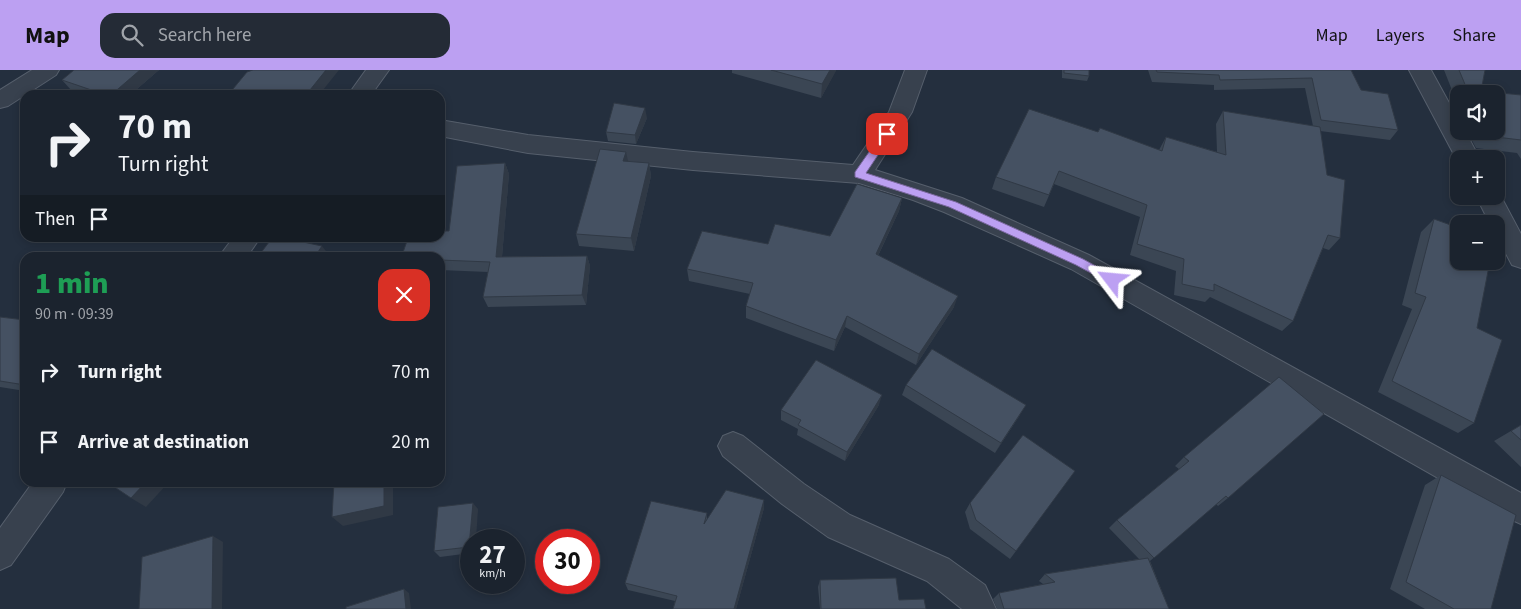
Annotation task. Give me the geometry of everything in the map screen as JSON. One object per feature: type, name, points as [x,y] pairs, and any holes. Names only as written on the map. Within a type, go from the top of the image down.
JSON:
[{"type":"street","points":[[0,100],[48,70]]},
{"type":"street","points":[[363,90],[378,70]]},
{"type":"street","points":[[859,174],[887,134],[904,104],[912,89],[916,70]]},
{"type":"street","points":[[1420,70],[1463,150]]},
{"type":"street","points":[[445,129],[528,144],[693,161],[859,174],[953,204],[1080,262],[1521,509]]},
{"type":"street","points":[[1493,205],[1521,258]]},
{"type":"street","points":[[236,252],[244,242]]},
{"type":"street","points":[[734,446],[793,494],[839,526],[938,570],[973,597],[979,609]]},
{"type":"street","points":[[0,554],[48,487]]},
{"type":"building","points":[[74,70],[140,70],[117,90],[91,90],[62,80]]},
{"type":"building","points":[[253,70],[326,70],[310,90],[232,90],[247,72]]},
{"type":"building","points":[[771,70],[830,70],[822,84]]},
{"type":"building","points":[[1064,70],[1089,70],[1089,76],[1064,73]]},
{"type":"building","points":[[1156,70],[1351,70],[1361,90],[1388,94],[1398,130],[1321,120],[1312,78],[1220,80],[1219,75],[1157,72]]},
{"type":"building","points":[[1459,70],[1485,70],[1482,85],[1465,85]]},
{"type":"building","points":[[1505,93],[1521,95],[1521,140],[1505,138]]},
{"type":"building","points":[[614,103],[645,108],[635,135],[606,132]]},
{"type":"building","points":[[1029,109],[1098,132],[1100,128],[1162,151],[1166,137],[1226,155],[1223,111],[1320,127],[1327,175],[1345,180],[1340,238],[1328,235],[1293,321],[1214,284],[1214,291],[1182,284],[1184,259],[1137,244],[1147,205],[1059,171],[1049,195],[996,177]]},
{"type":"building","points":[[600,149],[626,152],[623,161],[649,163],[631,238],[576,234]]},
{"type":"building","points":[[505,163],[496,257],[587,256],[582,295],[483,297],[490,262],[445,260],[445,252],[403,252],[407,242],[445,242],[445,231],[449,231],[457,166]]},
{"type":"building","points":[[857,184],[902,198],[876,254],[958,296],[919,354],[847,316],[836,340],[746,306],[753,283],[687,269],[702,231],[768,244],[775,224],[830,236]]},
{"type":"building","points":[[1434,219],[1450,225],[1450,270],[1488,270],[1477,328],[1502,340],[1474,423],[1392,381],[1426,297],[1415,293]]},
{"type":"building","points":[[269,242],[303,242],[322,246],[318,252],[262,252]]},
{"type":"building","points":[[0,317],[20,319],[20,384],[0,381]]},
{"type":"building","points":[[932,349],[1026,405],[1001,443],[906,385]]},
{"type":"building","points":[[816,360],[882,395],[847,452],[798,425],[801,420],[781,410]]},
{"type":"building","points":[[1279,377],[1324,414],[1228,498],[1226,496],[1154,558],[1117,520],[1189,461],[1184,457]]},
{"type":"building","points":[[1521,425],[1521,440],[1511,431]]},
{"type":"building","points":[[1023,435],[1075,471],[1016,551],[976,520],[970,503]]},
{"type":"building","points":[[1441,475],[1516,515],[1491,609],[1454,609],[1406,582]]},
{"type":"building","points":[[114,487],[141,487],[131,498]]},
{"type":"building","points":[[334,487],[384,487],[384,506],[332,517]]},
{"type":"building","points":[[726,490],[764,500],[734,609],[673,609],[677,596],[625,583],[651,501],[707,513],[704,524]]},
{"type":"building","points":[[473,503],[471,529],[460,529],[460,548],[434,551],[438,507]]},
{"type":"building","points":[[213,536],[212,609],[139,609],[142,557]]},
{"type":"building","points":[[1148,558],[1169,609],[1004,609],[999,593],[1055,582],[1045,574]]},
{"type":"building","points":[[896,578],[899,600],[924,599],[926,609],[821,609],[820,580]]},
{"type":"building","points":[[404,589],[406,609],[346,609],[346,607]]},
{"type":"route","points":[[887,134],[859,174],[953,204],[1080,262],[1112,280]]}]
